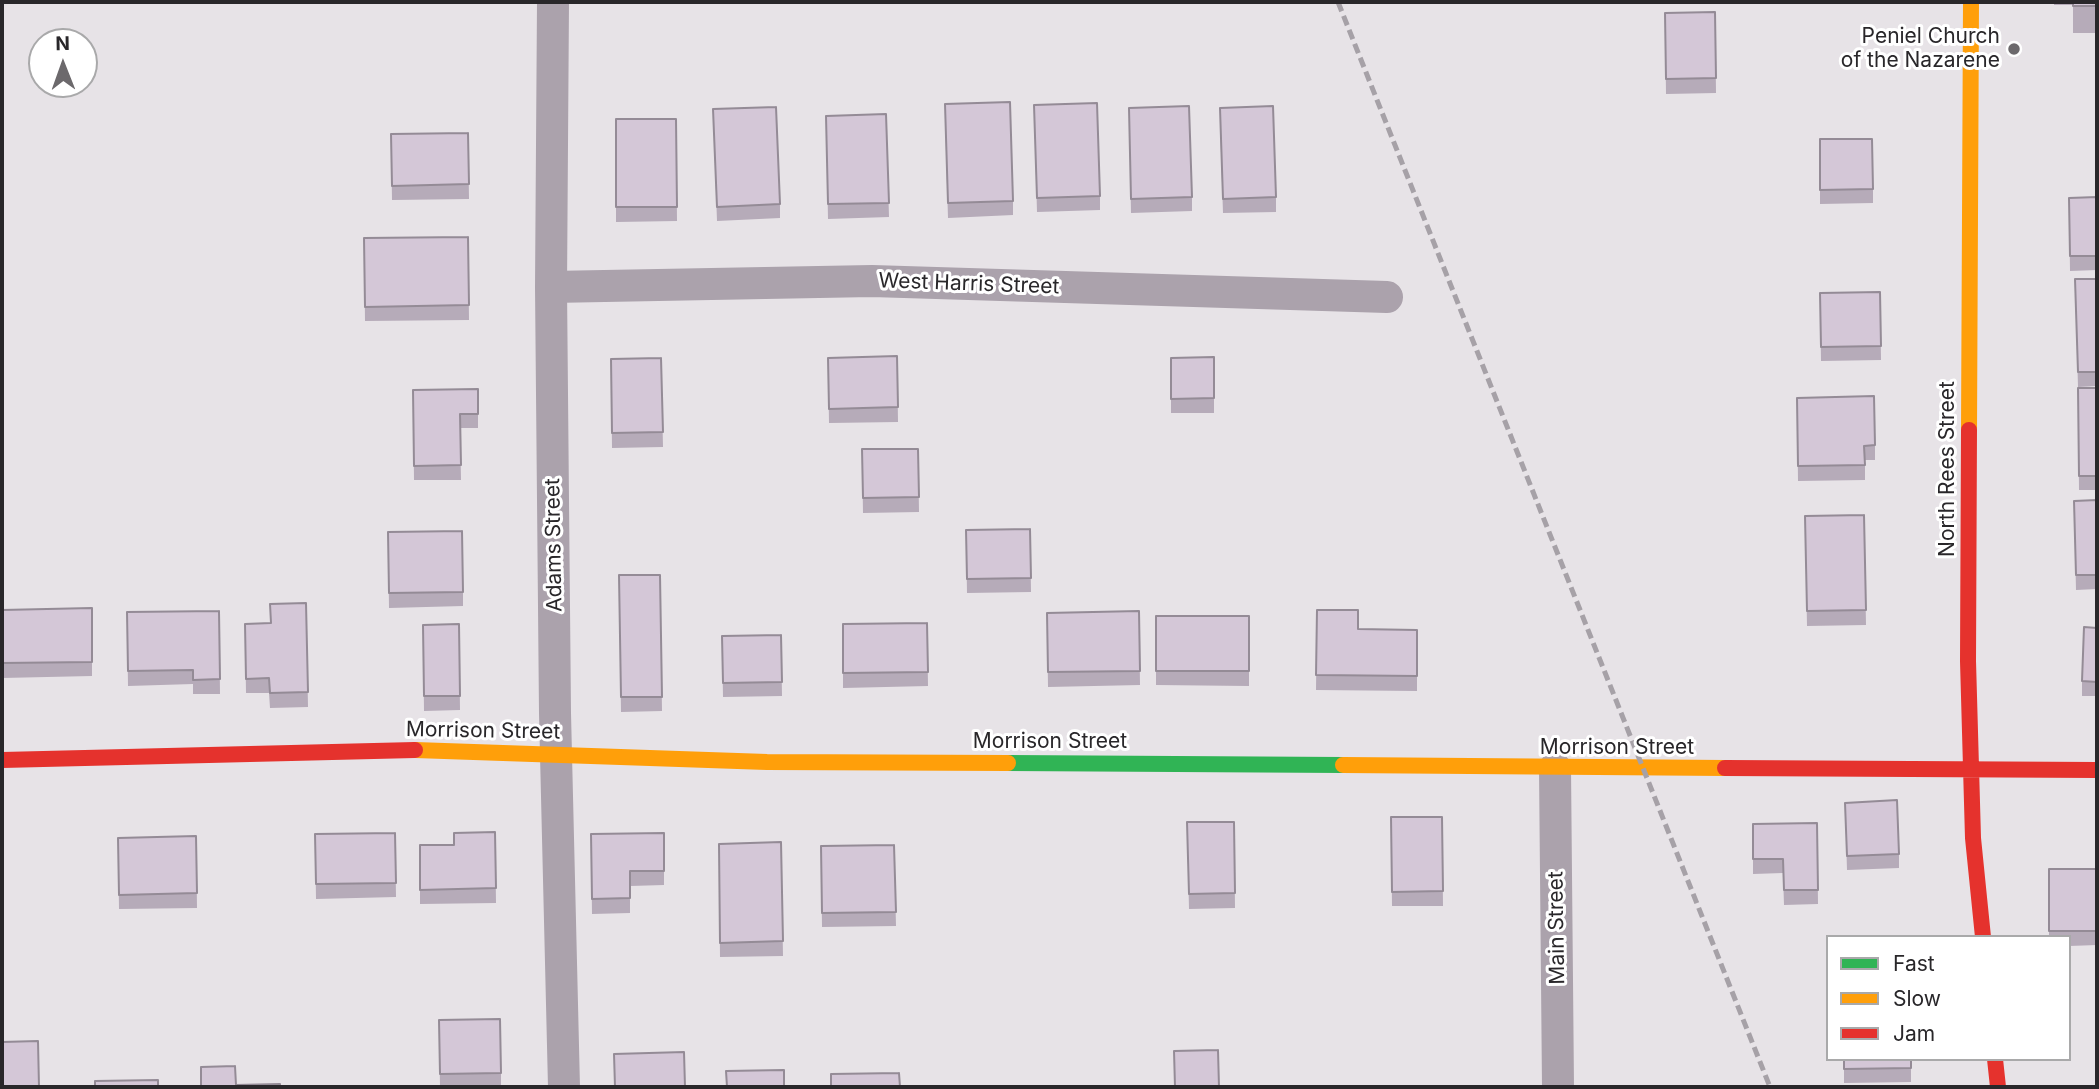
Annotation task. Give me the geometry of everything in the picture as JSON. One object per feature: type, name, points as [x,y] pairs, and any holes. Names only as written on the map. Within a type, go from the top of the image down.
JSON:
[{"type":"street","name":"Adams Street","points":[[553,2],[551,287],[564,1087]]},
{"type":"street","name":"North Rees Street","points":[[1971,2],[1968,660],[1973,838],[1983,935]]},
{"type":"street","name":"West Harris Street","points":[[551,287],[872,281],[1387,297]]},
{"type":"street","name":"Morrison Street","points":[[2,760],[405,750],[767,762],[2097,770]]},
{"type":"street","name":"Main Street","points":[[1555,768],[1558,1087]]},
{"type":"street","points":[[1996,1061],[1998,1087]]},
{"type":"building","points":[[2073,2],[2097,2],[2097,6],[2073,6]]},
{"type":"building","points":[[1715,12],[1716,78],[1666,79],[1665,13]]},
{"type":"building","points":[[1010,102],[1013,201],[948,203],[945,104]]},
{"type":"building","points":[[1097,103],[1100,196],[1037,198],[1034,105]]},
{"type":"building","points":[[1189,106],[1192,197],[1131,199],[1129,108]]},
{"type":"building","points":[[1273,106],[1276,197],[1223,199],[1220,108]]},
{"type":"building","points":[[776,107],[780,204],[717,207],[713,109]]},
{"type":"building","points":[[886,114],[889,203],[828,204],[826,116]]},
{"type":"building","points":[[616,119],[676,119],[677,207],[616,207]]},
{"type":"building","points":[[468,133],[469,184],[392,186],[391,134]]},
{"type":"building","points":[[1820,139],[1872,139],[1873,189],[1820,190]]},
{"type":"building","points":[[2097,197],[2097,256],[2070,256],[2069,198]]},
{"type":"building","points":[[468,237],[469,305],[365,307],[364,238]]},
{"type":"building","points":[[2075,279],[2097,279],[2097,372],[2078,372]]},
{"type":"building","points":[[1880,292],[1881,346],[1821,347],[1820,293]]},
{"type":"building","points":[[897,356],[898,407],[829,409],[828,358]]},
{"type":"building","points":[[1214,357],[1214,398],[1171,399],[1171,358]]},
{"type":"building","points":[[661,358],[663,432],[612,433],[611,359]]},
{"type":"building","points":[[2078,388],[2097,388],[2097,476],[2079,476]]},
{"type":"building","points":[[478,389],[478,414],[460,414],[461,465],[414,466],[413,390]]},
{"type":"building","points":[[1874,396],[1875,445],[1864,446],[1865,465],[1798,466],[1797,398]]},
{"type":"building","points":[[862,449],[918,449],[919,497],[863,498]]},
{"type":"building","points":[[2097,500],[2097,575],[2076,575],[2074,501]]},
{"type":"building","points":[[1864,515],[1866,610],[1807,611],[1805,516]]},
{"type":"building","points":[[1030,529],[1031,578],[967,579],[966,530]]},
{"type":"building","points":[[462,531],[463,592],[389,593],[388,532]]},
{"type":"building","points":[[619,575],[660,575],[662,697],[621,697]]},
{"type":"building","points":[[306,603],[308,692],[270,693],[269,678],[246,679],[245,624],[271,623],[270,604]]},
{"type":"building","points":[[92,608],[92,662],[2,663],[2,610]]},
{"type":"building","points":[[1317,610],[1358,610],[1358,629],[1417,630],[1417,676],[1316,675]]},
{"type":"building","points":[[219,611],[220,679],[193,680],[193,670],[128,671],[127,612]]},
{"type":"building","points":[[1139,611],[1140,671],[1048,672],[1047,613]]},
{"type":"building","points":[[1156,616],[1249,616],[1249,671],[1156,671]]},
{"type":"building","points":[[927,623],[928,672],[843,673],[843,624]]},
{"type":"building","points":[[459,624],[460,696],[424,696],[423,625]]},
{"type":"building","points":[[2084,627],[2097,628],[2097,682],[2082,681]]},
{"type":"building","points":[[781,635],[782,682],[723,683],[722,636]]},
{"type":"building","points":[[1897,800],[1899,854],[1847,856],[1845,803]]},
{"type":"building","points":[[1391,817],[1442,817],[1443,891],[1392,892]]},
{"type":"building","points":[[1187,822],[1234,822],[1235,893],[1189,894]]},
{"type":"building","points":[[1817,823],[1818,890],[1784,890],[1783,859],[1753,859],[1753,824]]},
{"type":"building","points":[[495,832],[496,888],[420,890],[420,845],[454,845],[454,833]]},
{"type":"building","points":[[395,833],[396,883],[316,884],[315,834]]},
{"type":"building","points":[[664,833],[664,871],[630,871],[630,898],[592,899],[591,834]]},
{"type":"building","points":[[196,836],[197,893],[119,895],[118,838]]},
{"type":"building","points":[[781,842],[783,941],[720,943],[719,844]]},
{"type":"building","points":[[894,845],[896,912],[822,913],[821,846]]},
{"type":"building","points":[[2049,869],[2097,869],[2097,931],[2049,931]]},
{"type":"building","points":[[500,1019],[501,1073],[440,1074],[439,1020]]},
{"type":"building","points":[[38,1041],[39,1087],[2,1087],[2,1042]]},
{"type":"building","points":[[1218,1050],[1219,1087],[1175,1087],[1174,1051]]},
{"type":"building","points":[[684,1052],[685,1087],[615,1087],[614,1054]]},
{"type":"building","points":[[1844,1061],[1911,1061],[1911,1068],[1844,1069]]},
{"type":"building","points":[[235,1066],[236,1085],[280,1084],[280,1087],[201,1087],[201,1067]]},
{"type":"building","points":[[784,1070],[784,1087],[727,1087],[726,1071]]},
{"type":"building","points":[[899,1073],[900,1087],[831,1087],[831,1074]]},
{"type":"building","points":[[158,1080],[158,1087],[95,1087],[95,1081]]},
{"type":"railway","points":[[1338,2],[1770,1087]]},
{"type":"traffic: fast","points":[[1008,763],[1343,765]]},
{"type":"traffic: slow","points":[[1969,430],[1971,2]]},
{"type":"traffic: slow","points":[[415,750],[767,762],[1008,763]]},
{"type":"traffic: slow","points":[[1343,765],[1725,768]]},
{"type":"traffic: jam","points":[[1969,430],[1968,661],[1973,838],[1983,935]]},
{"type":"traffic: jam","points":[[2,760],[415,750]]},
{"type":"traffic: jam","points":[[1725,768],[2097,770]]},
{"type":"traffic: jam","points":[[1995,1061],[1998,1087]]},
{"type":"place","name":"Peniel Church of the Nazarene","points":[[2014,49]]}]
